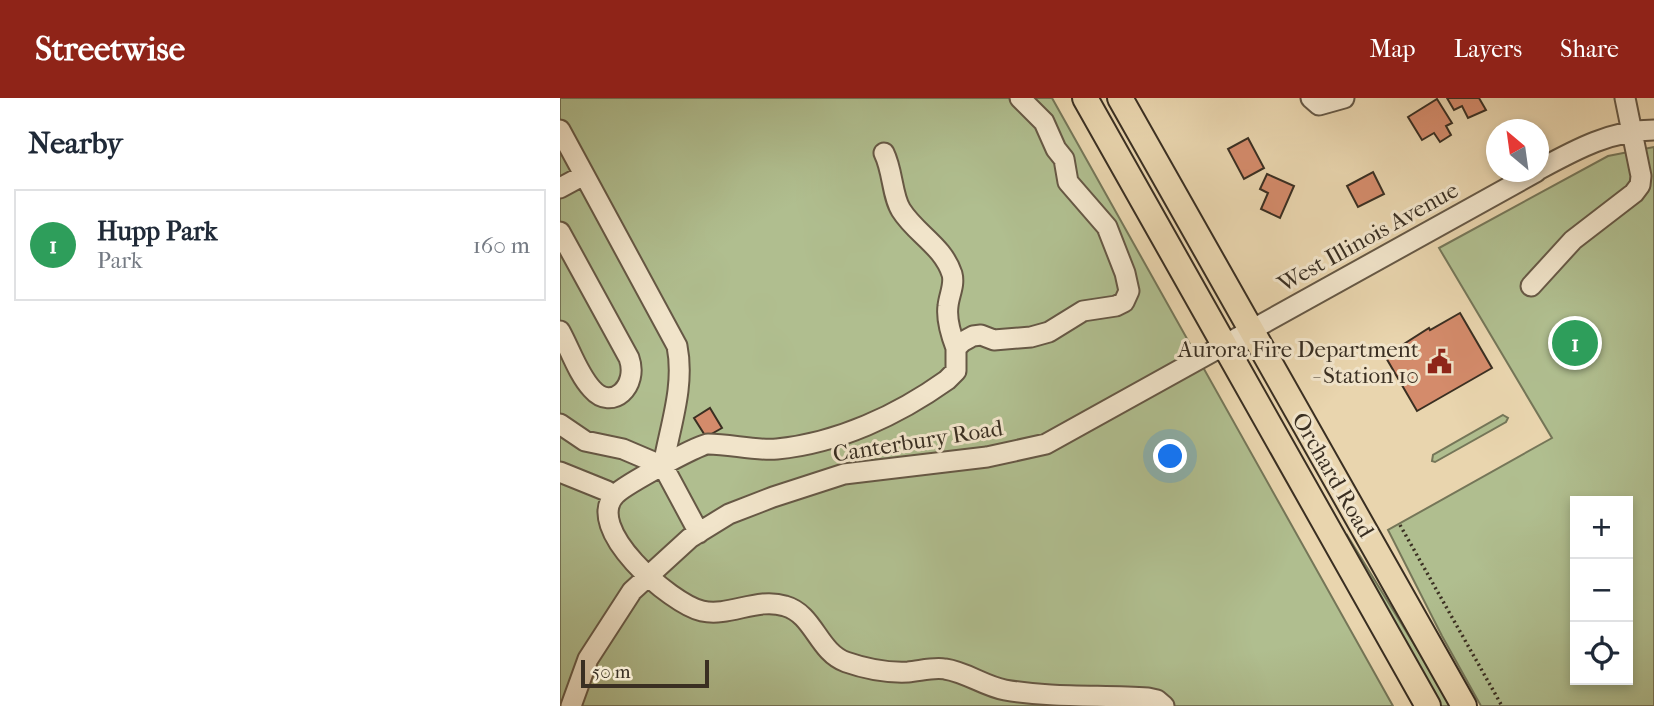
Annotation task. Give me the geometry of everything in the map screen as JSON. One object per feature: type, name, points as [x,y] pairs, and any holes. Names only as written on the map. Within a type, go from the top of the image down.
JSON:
[{"type":"main road","name":"Orchard Road","points":[[1085,98],[1428,706]]},
{"type":"main road","name":"Orchard Road","points":[[1120,98],[1464,706]]},
{"type":"street","points":[[956,348],[962,341],[973,336],[981,335],[994,340],[1049,332],[1083,311],[1116,306],[1124,302],[1129,291],[1114,239],[1107,227],[1071,186],[1067,179],[1064,159],[1056,149],[1044,122],[1020,98]]},
{"type":"street","points":[[1311,98],[1319,105],[1344,98]]},
{"type":"street","points":[[1531,286],[1573,240],[1638,190],[1641,177],[1625,98]]},
{"type":"street","points":[[560,130],[677,346],[681,366],[678,394],[663,466]]},
{"type":"street","name":"West Illinois Avenue","points":[[1549,164],[1582,146],[1633,130],[1654,130]]},
{"type":"street","points":[[884,153],[892,174],[897,202],[903,213],[937,247],[950,269],[953,279],[948,316],[956,348],[956,371],[947,380],[869,424],[822,440],[777,449],[705,444],[625,486],[613,496],[607,508],[607,521],[613,536],[649,575],[688,607],[705,612],[722,612],[775,603],[799,611],[831,652],[841,660],[866,669],[904,672],[945,669],[1003,690],[1147,698],[1164,706]]},
{"type":"street","points":[[560,188],[584,175]]},
{"type":"street","name":"West Illinois Avenue","points":[[1223,344],[1517,182]]},
{"type":"street","points":[[560,232],[629,358],[632,379],[625,390],[608,398],[598,395],[590,388],[560,331]]},
{"type":"street","name":"Canterbury Road","points":[[571,706],[588,659],[632,590],[699,533],[729,514],[844,474],[987,457],[1046,444],[1223,344]]},
{"type":"street","points":[[560,425],[585,440],[623,449],[663,466],[699,533]]},
{"type":"street","points":[[560,472],[613,496]]},
{"type":"path","points":[[1400,525],[1502,706]]},
{"type":"green space","points":[[560,98],[1052,98],[1393,706],[560,706]]},
{"type":"green space","points":[[1654,147],[1654,706],[1481,706],[1388,530],[1552,438],[1439,248],[1608,156]]},
{"type":"green space","points":[[1503,415],[1508,418],[1506,422],[1435,462],[1432,461],[1433,455]]},
{"type":"green space","points":[[1347,535],[1452,706],[1440,706],[1344,537]]},
{"type":"building","points":[[1447,98],[1479,98],[1486,110],[1468,118],[1462,106],[1454,110]]},
{"type":"building","points":[[1437,99],[1452,123],[1446,126],[1451,135],[1440,142],[1434,133],[1422,140],[1408,117]]},
{"type":"building","points":[[1248,138],[1264,168],[1244,179],[1228,149]]},
{"type":"building","points":[[1373,172],[1384,194],[1358,207],[1347,186]]},
{"type":"building","points":[[1267,174],[1294,186],[1280,218],[1261,209],[1268,193],[1260,189]]},
{"type":"building","name":"Aurora Fire Department - Station 10","points":[[1460,313],[1492,368],[1417,411],[1385,356],[1429,328],[1430,330]]},
{"type":"building","points":[[710,408],[722,428],[706,437],[694,418]]},
{"type":"place","name":"Hupp Park","points":[[1575,343]]},
{"type":"place","name":"Aurora Fire Department - Station 10","points":[[1439,362]]}]
